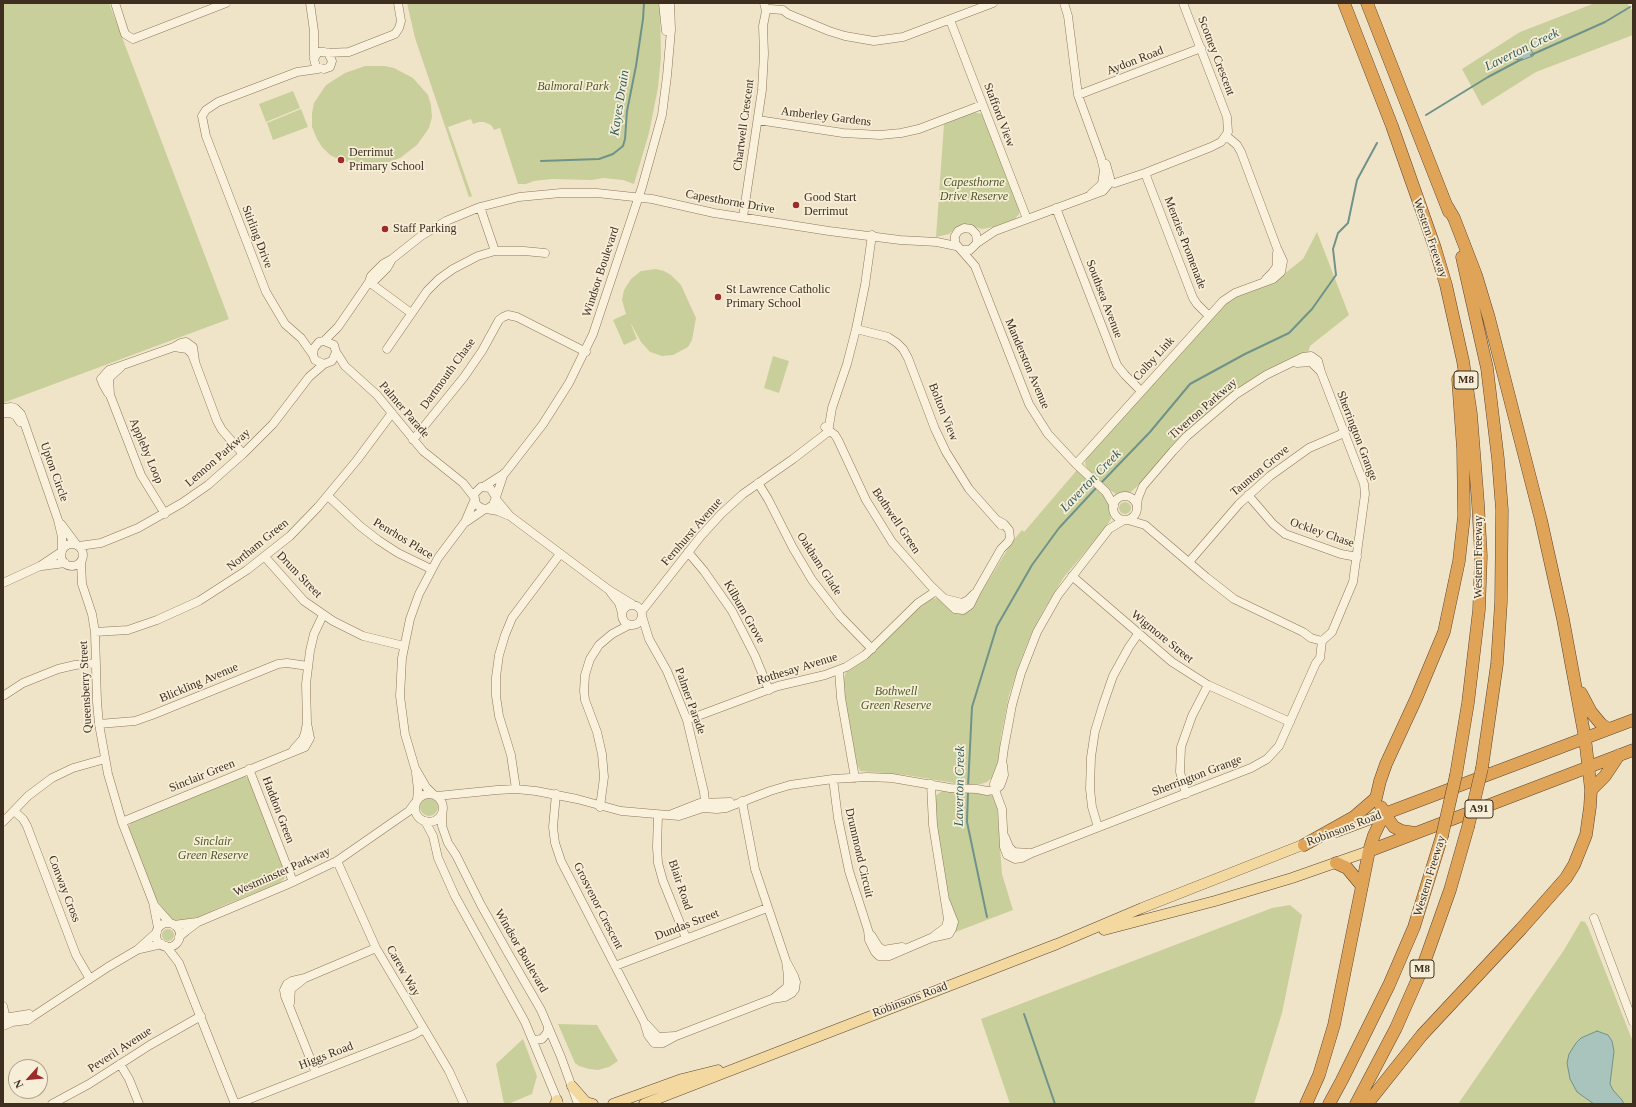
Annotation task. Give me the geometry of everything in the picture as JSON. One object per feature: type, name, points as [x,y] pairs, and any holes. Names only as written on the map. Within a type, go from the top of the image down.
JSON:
[{"type":"highway","name":"Western Freeway","points":[[1329,1104],[1389,984],[1414,927],[1442,836],[1456,775],[1470,688],[1479,610],[1481,556],[1471,414],[1461,354],[1446,286],[1435,248],[1392,126],[1344,3]]},
{"type":"highway","name":"Western Freeway","points":[[1356,1104],[1396,1028],[1422,969],[1450,890],[1468,827],[1482,768],[1497,664],[1501,602],[1502,510],[1498,459],[1487,368],[1468,277],[1447,206],[1367,3]]},
{"type":"highway","points":[[1367,1104],[1422,1035],[1521,929],[1566,878],[1574,865],[1586,835],[1591,790],[1585,738],[1573,671],[1541,520],[1490,318],[1476,275],[1454,218],[1447,206]]},
{"type":"highway","points":[[1416,833],[1405,832],[1397,829],[1391,824],[1384,814],[1380,803],[1379,790],[1380,781],[1386,764],[1416,699],[1444,632],[1452,600],[1460,553],[1464,516],[1463,449],[1456,354],[1435,248]]},
{"type":"highway","points":[[1573,671],[1591,712],[1608,729]]},
{"type":"highway","name":"Robinsons Road","points":[[1384,814],[1633,720]]},
{"type":"highway","name":"Robinsons Road","points":[[1369,851],[1633,750]]},
{"type":"highway","points":[[1591,790],[1605,776],[1619,755]]},
{"type":"highway","points":[[1304,845],[1354,817],[1374,801],[1379,790]]},
{"type":"highway","points":[[1306,1104],[1319,1075],[1334,1025],[1369,851],[1374,835],[1384,814]]},
{"type":"highway","points":[[1336,863],[1347,868],[1362,886]]},
{"type":"main road","name":"Robinsons Road","points":[[644,1104],[1056,944],[1142,908],[1384,814]]},
{"type":"main road","name":"Robinsons Road","points":[[1056,944],[1121,925],[1215,901],[1336,863],[1369,851]]},
{"type":"main road","name":"Robinsons Road","points":[[613,1104],[682,1079],[764,1057]]},
{"type":"main road","points":[[572,1086],[586,1102],[593,1104]]},
{"type":"street","points":[[114,3],[124,28],[130,33],[140,36],[226,3]]},
{"type":"street","points":[[310,3],[314,31],[315,65],[318,69],[324,70],[349,52],[384,39],[397,31],[401,21],[398,3]]},
{"type":"street","name":"Windsor Boulevard","points":[[663,3],[669,58]]},
{"type":"street","name":"Windsor Boulevard","points":[[482,487],[505,473],[528,445],[551,413],[586,352],[602,312],[633,209],[638,198],[662,115],[671,30],[670,3]]},
{"type":"street","points":[[768,8],[845,36],[874,41],[903,37],[993,3]]},
{"type":"street","points":[[1064,3],[1068,16],[1078,95],[1108,180]]},
{"type":"street","name":"Scotney Crescent","points":[[1183,3],[1227,117],[1228,140]]},
{"type":"street","name":"Chartwell Crescent","points":[[742,217],[762,90],[764,36],[768,8]]},
{"type":"street","name":"Stafford View","points":[[950,20],[1027,220]]},
{"type":"street","points":[[314,31],[331,58],[331,64]]},
{"type":"street","name":"Aydon Road","points":[[1078,95],[1201,48]]},
{"type":"street","points":[[314,58],[321,52],[349,52]]},
{"type":"street","name":"Stirling Drive","points":[[297,72],[314,58]]},
{"type":"street","name":"Stirling Drive","points":[[313,356],[301,338],[285,324],[268,298],[206,136],[202,116],[206,110],[218,102],[297,72],[318,69]]},
{"type":"street","name":"Amberley Gardens","points":[[758,120],[843,133],[880,135],[901,133],[919,129],[982,105]]},
{"type":"street","points":[[995,231],[974,231],[964,228],[956,234],[954,240],[959,248],[970,250],[995,231],[1027,220],[1091,194],[1108,180],[1127,179],[1211,147],[1223,145],[1228,140]]},
{"type":"street","name":"Colby Link","points":[[1076,464],[1209,316],[1230,296],[1275,278],[1281,272],[1283,261],[1243,159],[1228,140]]},
{"type":"street","name":"Menzies Promenade","points":[[1145,173],[1193,298],[1209,316]]},
{"type":"street","name":"Lennon Parkway","points":[[309,377],[314,348],[338,327],[370,282],[371,276],[376,270],[407,246],[434,228],[480,207],[518,197],[554,193],[597,193],[638,198]]},
{"type":"street","name":"Capesthorne Drive","points":[[638,198],[652,199],[742,217],[829,231],[872,235],[900,240],[937,242],[959,248]]},
{"type":"street","points":[[480,207],[496,251]]},
{"type":"street","name":"Southsea Avenue","points":[[1056,208],[1118,365],[1125,375],[1141,391]]},
{"type":"street","points":[[974,231],[977,237],[975,266]]},
{"type":"street","name":"Capesthorne Drive","points":[[937,242],[956,234]]},
{"type":"street","points":[[825,431],[827,416],[832,408],[847,364],[856,329],[865,285],[872,235]]},
{"type":"street","name":"Manderston Avenue","points":[[959,248],[975,266],[1029,404],[1048,434],[1076,464],[1106,492],[1114,509]]},
{"type":"street","points":[[387,349],[433,284],[444,275],[469,260],[496,251],[511,250],[546,253]]},
{"type":"street","points":[[370,282],[411,314]]},
{"type":"street","name":"Dartmouth Chase","points":[[414,440],[482,351],[502,317],[508,315],[517,317],[586,352]]},
{"type":"street","name":"Lennon Parkway","points":[[78,545],[101,543],[138,528],[165,514],[208,485],[243,454],[273,424],[309,377],[325,364],[332,361],[336,350],[335,340],[338,327]]},
{"type":"street","name":"Bolton View","points":[[856,329],[888,338],[897,343],[903,349],[946,452],[970,489],[999,521],[1005,535],[1001,549],[977,591],[959,606]]},
{"type":"street","points":[[301,338],[331,343],[336,350]]},
{"type":"street","name":"Appleby Loop","points":[[165,514],[141,476],[110,395],[102,384],[102,376],[109,370],[174,347],[187,349],[196,361],[222,430],[243,454]]},
{"type":"street","name":"Palmer Parade","points":[[336,350],[345,366],[377,395],[414,440],[429,455],[463,483],[474,499]]},
{"type":"street","points":[[313,356],[318,362],[345,366]]},
{"type":"street","name":"Tiverton Parkway","points":[[1124,497],[1143,486],[1187,436],[1224,404],[1255,382],[1290,364],[1310,359]]},
{"type":"street","name":"Sherrington Grange","points":[[996,787],[1004,800],[1002,809],[1004,834],[1012,855],[1032,853],[1251,768],[1262,763],[1278,746],[1316,663],[1322,654],[1320,640],[1332,632],[1334,624],[1353,582],[1365,494],[1364,484],[1320,372],[1310,359]]},
{"type":"street","name":"Upton Circle","points":[[3,408],[11,407],[18,410],[24,422],[58,520],[62,537],[61,552]]},
{"type":"street","name":"Upton Circle","points":[[3,413],[10,413],[16,416],[27,433]]},
{"type":"street","name":"Northam Green","points":[[95,632],[116,632],[128,630],[170,615],[223,587],[265,557],[304,522],[328,496],[365,450],[392,413]]},
{"type":"street","name":"Fernhurst Avenue","points":[[642,614],[653,596],[721,514],[758,483],[793,459],[825,431]]},
{"type":"street","name":"Bothwell Green","points":[[825,431],[835,435],[859,488],[878,521],[908,561],[933,588],[945,598],[959,606]]},
{"type":"street","name":"Taunton Grove","points":[[1189,562],[1248,495],[1293,458],[1309,448],[1344,433]]},
{"type":"street","name":"Windsor Boulevard","points":[[496,498],[505,473]]},
{"type":"street","name":"Palmer Parade","points":[[463,483],[482,487]]},
{"type":"street","name":"Oakham Glade","points":[[758,483],[768,498],[793,548],[812,580],[840,616],[872,649]]},
{"type":"street","name":"Tiverton Parkway","points":[[1137,509],[1138,498],[1143,486]]},
{"type":"street","points":[[557,1103],[534,1040],[511,994],[455,896],[438,858],[433,836],[415,811],[418,790],[415,768],[405,734],[401,709],[400,683],[404,646],[414,606],[431,569],[446,546],[465,522],[476,491],[482,487],[490,488],[510,516],[609,590],[638,606],[642,614],[638,624],[631,625],[612,634],[599,645],[587,668],[584,683],[585,700],[597,732],[602,754],[603,787],[600,807]]},
{"type":"street","name":"Manderston Avenue","points":[[1106,492],[1124,497]]},
{"type":"street","name":"Ockley Chase","points":[[1248,495],[1273,524],[1285,534],[1341,554],[1357,557]]},
{"type":"street","name":"Penrhos Place","points":[[328,496],[360,526],[378,540],[398,553],[431,569]]},
{"type":"street","points":[[1109,529],[1118,499],[1124,497],[1133,500],[1145,526]]},
{"type":"street","points":[[465,522],[493,505],[496,498]]},
{"type":"street","points":[[474,499],[478,507],[510,516]]},
{"type":"street","points":[[1114,509],[1117,517],[1145,526],[1234,599],[1302,632],[1313,634],[1320,640]]},
{"type":"street","points":[[416,802],[424,794],[435,795],[516,789],[556,794],[600,807],[631,813],[683,816],[702,804],[742,801],[790,785],[833,779],[892,778],[950,788],[987,791],[996,787],[1004,775],[1002,763],[1008,725],[1021,673],[1037,632],[1058,595],[1109,529],[1134,516],[1137,509]]},
{"type":"street","name":"Upton Circle","points":[[58,520],[78,545]]},
{"type":"street","name":"Lennon Parkway","points":[[82,560],[101,543]]},
{"type":"street","points":[[3,583],[40,566],[61,552],[69,544],[78,545],[83,552],[82,560],[75,566],[67,564],[40,566]]},
{"type":"street","points":[[61,552],[62,558],[67,564]]},
{"type":"street","name":"Kilburn Grove","points":[[688,552],[704,570],[732,611],[755,656],[769,690]]},
{"type":"street","points":[[516,789],[512,755],[499,716],[496,696],[496,677],[499,655],[504,635],[512,618],[560,554]]},
{"type":"street","name":"Drum Street","points":[[265,557],[304,601],[323,615],[341,626],[363,636],[404,646]]},
{"type":"street","name":"Queensberry Street","points":[[82,560],[82,584],[92,614],[95,632],[97,702],[104,759],[122,822],[153,902],[158,930]]},
{"type":"street","name":"Queensberry Street","points":[[67,564],[82,584]]},
{"type":"street","name":"Wigmore Street","points":[[1072,576],[1172,662],[1208,685],[1290,722]]},
{"type":"street","name":"Rothesay Avenue","points":[[687,720],[769,690],[835,672],[859,659],[872,649],[933,588]]},
{"type":"street","points":[[609,590],[618,603],[624,621],[631,625]]},
{"type":"street","name":"Fernhurst Avenue","points":[[633,604],[653,596]]},
{"type":"street","points":[[612,634],[627,606],[633,604]]},
{"type":"street","name":"Palmer Parade","points":[[642,614],[650,639],[673,683],[687,720],[695,751],[699,774],[698,793],[702,804]]},
{"type":"street","name":"Sinclair Green","points":[[122,822],[292,751],[305,747],[310,738],[307,723],[306,694],[308,666],[312,640],[323,615]]},
{"type":"street","name":"Palmer Parade","points":[[631,625],[639,629],[650,639]]},
{"type":"street","points":[[1098,827],[1092,806],[1090,789],[1091,757],[1096,731],[1113,676],[1138,634]]},
{"type":"street","points":[[3,696],[23,683],[58,669],[75,665],[96,663]]},
{"type":"street","name":"Blickling Avenue","points":[[99,724],[135,721],[278,664],[287,663],[308,666]]},
{"type":"street","points":[[835,672],[841,698],[854,778]]},
{"type":"street","points":[[1186,794],[1180,772],[1181,747],[1192,716],[1208,685]]},
{"type":"street","points":[[3,822],[35,789],[52,778],[73,768],[104,759]]},
{"type":"street","points":[[415,768],[426,787],[442,802],[443,811]]},
{"type":"street","name":"Haddon Green","points":[[250,769],[293,882]]},
{"type":"street","name":"Drummond Circuit","points":[[833,779],[842,845],[848,871],[868,930],[878,946],[883,950],[911,946],[931,938],[943,930],[948,923],[946,902],[935,840],[931,784]]},
{"type":"street","points":[[422,820],[433,821],[440,816],[454,800],[466,793]]},
{"type":"street","name":"Grosvenor Crescent","points":[[556,794],[553,821],[558,853],[566,872],[644,1022],[658,1037],[676,1036],[772,999],[783,992],[788,985],[786,961],[755,869],[742,801]]},
{"type":"street","name":"Westminster Parkway","points":[[178,939],[186,930],[198,922],[293,882],[337,861],[409,811],[416,802]]},
{"type":"street","name":"Conway Cross","points":[[14,811],[23,819],[27,826],[76,955],[90,979]]},
{"type":"street","name":"Windsor Boulevard","points":[[443,811],[442,826],[448,843],[456,855],[504,947],[541,1010],[578,1104]]},
{"type":"street","name":"Blair Road","points":[[658,815],[658,863],[686,938]]},
{"type":"street","name":"Westminster Parkway","points":[[391,823],[404,819],[422,820]]},
{"type":"street","name":"Carew Way","points":[[337,861],[376,948],[449,1071],[464,1104]]},
{"type":"street","name":"Queensberry Street","points":[[153,902],[172,924]]},
{"type":"street","name":"Dundas Street","points":[[615,966],[767,908]]},
{"type":"street","points":[[1594,918],[1633,1022]]},
{"type":"street","name":"Westminster Parkway","points":[[172,924],[198,922]]},
{"type":"street","points":[[3,1006],[4,1021],[28,1020],[38,1012],[137,950],[164,924],[172,924],[179,930],[179,962]]},
{"type":"street","points":[[158,930],[157,939],[179,962],[236,1104]]},
{"type":"street","points":[[137,950],[172,945],[178,939]]},
{"type":"street","points":[[316,1073],[290,1006],[291,989],[305,978],[376,948]]},
{"type":"street","name":"Peveril Avenue","points":[[52,1104],[83,1088],[150,1045],[201,1016]]},
{"type":"street","points":[[534,1040],[542,1039],[547,1033],[548,1028]]},
{"type":"street","name":"Higgs Road","points":[[236,1104],[413,1035],[424,1029]]},
{"type":"street","points":[[120,1064],[129,1079],[139,1104]]},
{"type":"street","name":"Carew Way","points":[[456,1089],[458,1104]]},
{"type":"green space","points":[[3,3],[109,3],[229,319],[3,403]]},
{"type":"green space","name":"Balmoral Park","points":[[407,3],[660,3],[661,57],[658,88],[649,133],[634,184],[623,180],[603,178],[592,180],[552,179],[518,184],[500,128],[494,130],[491,125],[484,122],[473,124],[471,119],[448,127],[472,196],[469,197],[415,38]]},
{"type":"green space","points":[[1595,3],[1627,3],[1633,12],[1633,35],[1536,72],[1482,106],[1462,69],[1520,32]]},
{"type":"green space","points":[[365,66],[385,66],[394,68],[413,78],[428,95],[431,105],[432,117],[429,128],[417,145],[400,158],[389,162],[376,164],[351,163],[340,160],[330,155],[322,147],[312,127],[314,103],[326,85],[345,73]]},
{"type":"green space","points":[[293,91],[300,108],[266,122],[259,104]]},
{"type":"green space","points":[[301,109],[308,127],[273,140],[267,123]]},
{"type":"green space","name":"Capesthorne Drive Reserve","points":[[974,112],[982,114],[1019,209],[1019,214],[1015,219],[993,227],[982,229],[964,224],[957,227],[949,234],[936,237],[944,124]]},
{"type":"green space","points":[[1317,232],[1349,315],[1310,346],[1308,353],[1251,380],[1132,491],[1123,495],[1116,494],[1110,490],[1087,468],[1085,464],[1086,458],[1230,299],[1275,281],[1303,259]]},
{"type":"green space","points":[[656,269],[671,275],[681,285],[696,318],[692,340],[688,347],[673,355],[662,356],[650,352],[641,342],[630,322],[637,339],[624,345],[613,320],[626,314],[622,300],[624,290],[631,279],[641,271]]},
{"type":"green space","points":[[773,356],[789,361],[779,393],[764,388]]},
{"type":"green space","name":"Bothwell Green Reserve","points":[[1077,470],[1103,495],[1110,506],[1111,519],[1064,577],[1032,632],[1009,695],[1001,736],[998,766],[993,777],[987,782],[981,784],[960,784],[906,775],[860,771],[857,764],[844,696],[844,678],[846,672],[875,651],[915,611],[931,599],[938,598],[966,612],[971,609],[1012,542],[1022,530],[1024,532]]},
{"type":"green space","points":[[1123,502],[1127,502],[1131,508],[1127,514],[1123,514],[1119,510],[1119,506]]},
{"type":"green space","name":"Sinclair Green Reserve","points":[[242,776],[249,779],[286,874],[284,879],[279,883],[199,917],[177,921],[171,919],[155,898],[129,830],[129,825],[132,822]]},
{"type":"green space","points":[[942,791],[986,793],[994,796],[997,804],[1002,874],[1013,910],[953,933],[952,907],[947,892],[937,837],[935,796]]},
{"type":"green space","points":[[429,798],[435,801],[438,807],[435,813],[429,816],[423,813],[420,807],[423,801]]},
{"type":"green space","points":[[1290,905],[1302,915],[1282,1013],[1254,1104],[1010,1104],[981,1019],[1272,908]]},
{"type":"green space","points":[[1581,921],[1585,922],[1588,927],[1633,1042],[1633,1104],[1458,1104],[1564,950]]},
{"type":"green space","points":[[168,929],[172,931],[174,935],[172,939],[168,941],[164,939],[162,935],[164,931]]},
{"type":"green space","points":[[558,1024],[597,1025],[618,1061],[609,1067],[598,1070],[579,1066],[575,1063]]},
{"type":"green space","points":[[523,1039],[537,1076],[532,1094],[508,1104],[504,1104],[496,1064]]},
{"type":"water","points":[[1531,50],[1534,54],[1533,56],[1522,60],[1515,59],[1520,52]]},
{"type":"water","points":[[1597,1031],[1608,1035],[1612,1041],[1614,1051],[1610,1084],[1624,1104],[1594,1104],[1577,1092],[1570,1079],[1567,1063],[1569,1054],[1581,1038]]},
{"type":"waterway","name":"Kayes Drain","points":[[541,161],[599,159],[613,154],[623,146],[627,111],[643,19],[644,3]]},
{"type":"waterway","name":"Laverton Creek","points":[[1531,55],[1605,22],[1630,7]]},
{"type":"waterway","name":"Laverton Creek","points":[[1426,115],[1488,77],[1522,59]]},
{"type":"waterway","name":"Laverton Creek","points":[[1100,484],[1150,432],[1190,384],[1245,354],[1289,333],[1312,309],[1336,275],[1333,249],[1338,233],[1348,223],[1357,180],[1377,143]]},
{"type":"waterway","name":"Laverton Creek","points":[[968,787],[972,707],[997,626],[1032,565],[1059,528],[1097,487]]},
{"type":"waterway","name":"Laverton Creek","points":[[968,792],[967,822],[987,917]]},
{"type":"waterway","name":"Laverton Creek","points":[[1024,1014],[1055,1104]]},
{"type":"place","name":"Derrimut Primary School","points":[[341,160]]},
{"type":"place","name":"Good Start Derrimut","points":[[796,205]]},
{"type":"place","name":"Staff Parking","points":[[385,229]]},
{"type":"place","name":"St Lawrence Catholic Primary School","points":[[718,297]]}]
